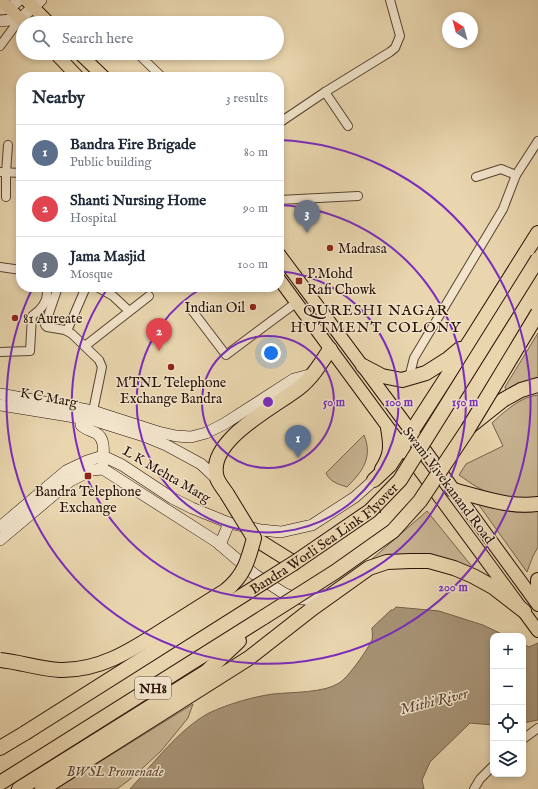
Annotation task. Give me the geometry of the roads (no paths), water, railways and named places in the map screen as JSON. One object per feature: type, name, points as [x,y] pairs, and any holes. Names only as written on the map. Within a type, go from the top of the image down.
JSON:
[{"type":"highway","points":[[374,480],[390,465],[538,233]]},
{"type":"highway","name":"Bandra Worli Sea Link Flyover","points":[[0,748],[294,563],[370,511],[400,480],[538,259]]},
{"type":"highway","points":[[19,789],[206,672],[264,618],[335,572],[392,531],[420,501],[468,429],[538,313]]},
{"type":"highway","points":[[362,366],[382,376],[402,380],[410,378],[426,373],[448,359],[472,338]]},
{"type":"highway","points":[[294,563],[254,538],[217,479],[215,467],[217,457],[232,436],[301,387],[313,374],[330,349]]},
{"type":"highway","points":[[468,429],[503,400],[521,390],[538,385]]},
{"type":"highway","points":[[453,490],[507,504],[538,504]]},
{"type":"highway","points":[[0,660],[60,670],[92,667],[106,663],[133,649],[225,591],[235,583],[242,573],[248,559],[254,538]]},
{"type":"highway","points":[[42,789],[249,658],[369,568],[387,562],[410,560],[429,561],[454,568],[473,576],[493,587],[524,611]]},
{"type":"highway","points":[[538,580],[538,598]]},
{"type":"highway","name":"NH8","points":[[0,783],[264,618]]},
{"type":"main road","points":[[16,16],[4,6],[19,0]]},
{"type":"main road","points":[[25,16],[33,2],[44,16]]},
{"type":"main road","points":[[0,21],[16,21]]},
{"type":"main road","points":[[62,60],[73,72]]},
{"type":"main road","points":[[74,72],[79,60]]},
{"type":"main road","points":[[86,60],[99,72]]},
{"type":"main road","name":"Swami Vivekanand Road","points":[[284,261],[538,605]]},
{"type":"main road","name":"Swami Vivekanand Road","points":[[284,285],[538,631]]},
{"type":"main road","points":[[0,540],[70,481],[92,470],[103,469],[102,439],[96,433],[82,427],[80,422],[80,413],[176,436],[191,437],[206,433],[224,424],[294,379],[313,374]]},
{"type":"main road","name":"K C Marg","points":[[0,394],[80,413]]},
{"type":"main road","name":"K C Marg","points":[[0,405],[80,413]]},
{"type":"main road","points":[[93,415],[166,445],[201,464],[217,479]]},
{"type":"main road","points":[[374,480],[388,457],[390,445],[387,427]]},
{"type":"main road","name":"L K Mehta Marg","points":[[0,527],[66,471],[87,461],[103,456],[122,464],[172,498],[229,524],[281,532],[312,525],[355,497],[374,480]]},
{"type":"main road","name":"L K Mehta Marg","points":[[103,469],[220,545],[254,574],[285,594],[296,598],[313,600],[343,586]]},
{"type":"main road","points":[[184,521],[192,508]]},
{"type":"main road","points":[[220,545],[229,524]]},
{"type":"street","points":[[284,120],[395,48],[400,36],[390,0]]},
{"type":"street","points":[[0,46],[16,28]]},
{"type":"street","points":[[144,60],[157,72]]},
{"type":"street","points":[[326,92],[348,126]]},
{"type":"street","points":[[410,378],[414,358],[503,209],[516,175],[538,141]]},
{"type":"street","points":[[6,197],[3,173],[8,145]]},
{"type":"street","points":[[476,177],[501,169],[516,175]]},
{"type":"street","points":[[3,173],[16,173]]},
{"type":"street","points":[[284,200],[358,196]]},
{"type":"street","points":[[0,267],[16,269]]},
{"type":"street","points":[[0,352],[30,350],[32,316],[42,309],[46,301],[47,292]]},
{"type":"street","points":[[56,292],[44,324],[47,327],[67,331],[72,334],[99,360],[102,367],[93,415]]},
{"type":"street","points":[[67,331],[84,292]]},
{"type":"street","points":[[106,292],[113,296],[129,311]]},
{"type":"street","points":[[85,346],[149,296]]},
{"type":"street","points":[[191,308],[226,355],[297,302]]},
{"type":"street","points":[[526,738],[538,728]]},
{"type":"street","points":[[474,789],[480,779],[490,769]]},
{"type":"water","name":"Mithi River","points":[[396,607],[439,611],[483,625],[500,633],[490,633],[490,725],[470,723],[430,762],[422,780],[424,789],[130,789],[177,737],[209,713],[232,704],[257,697],[325,689],[339,683],[352,670],[370,644],[372,640],[372,628],[391,610]]},
{"type":"water","points":[[538,643],[538,720],[526,722],[526,646],[529,647]]},
{"type":"place","name":"Jama Masjid","points":[[307,233]]},
{"type":"place","name":"Madrasa","points":[[330,248]]},
{"type":"place","name":"P.Mohd Rafi Chowk","points":[[299,281]]},
{"type":"place","name":"Indian Oil","points":[[253,307]]},
{"type":"place","name":"81 Aureate","points":[[15,318]]},
{"type":"place","name":"Shanti Nursing Home","points":[[159,351]]},
{"type":"place","name":"MTNL Telephone Exchange Bandra","points":[[171,367]]},
{"type":"place","name":"Bandra Fire Brigade","points":[[298,458]]},
{"type":"place","name":"Bandra Telephone Exchange","points":[[88,476]]},
{"type":"district","name":"QURESHI NAGAR HUTMENT COLONY","points":[[376,318]]},
{"type":"park label","name":"BWSL Promenade","points":[[115,771]]}]
